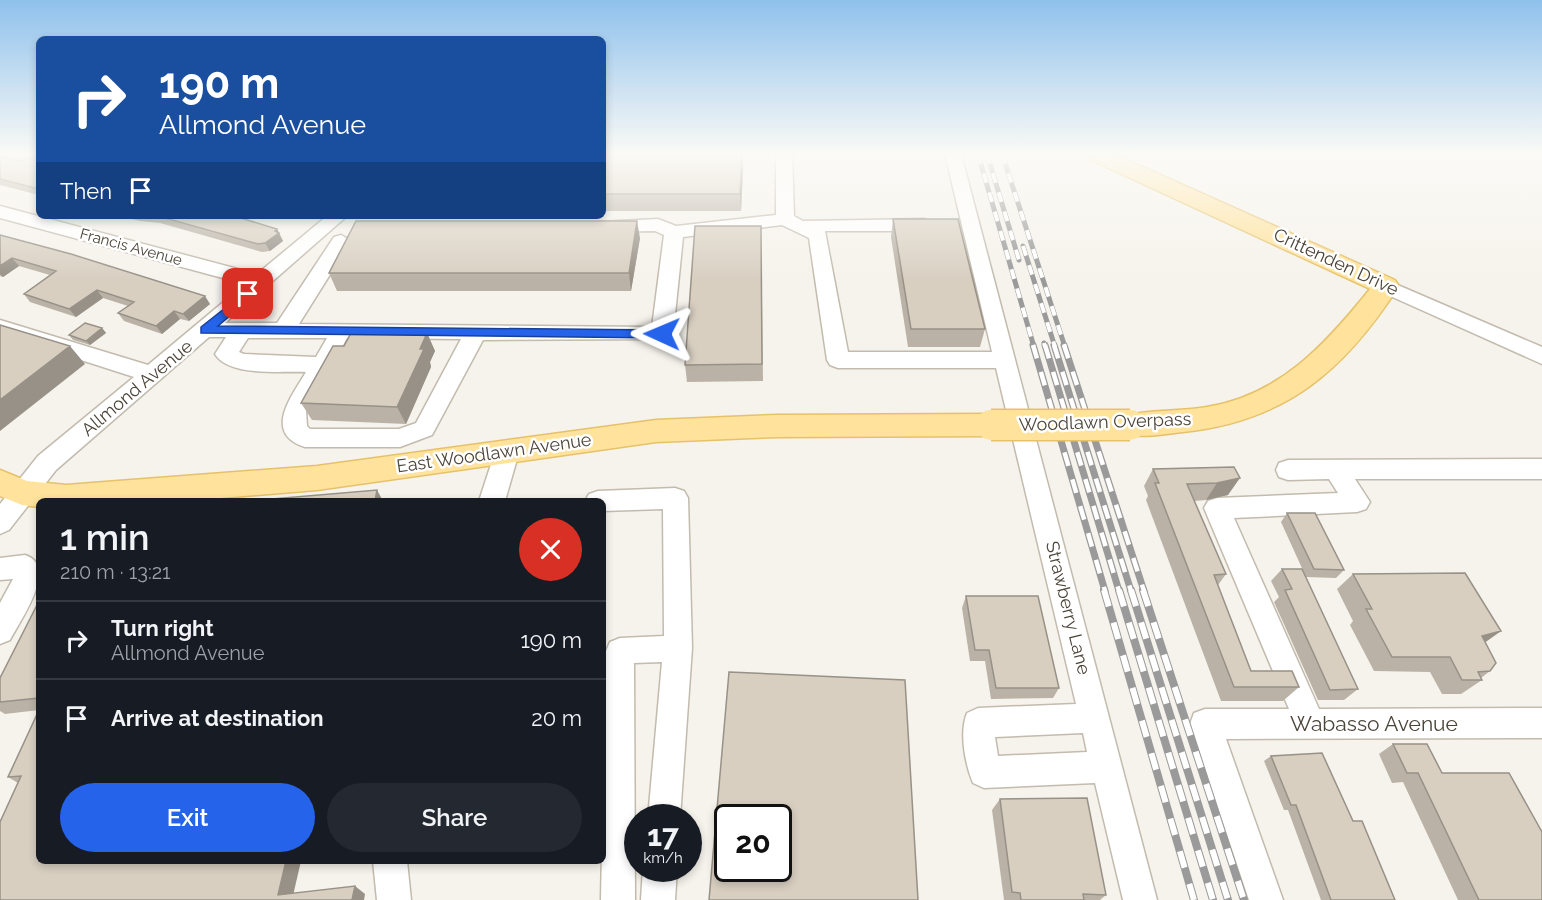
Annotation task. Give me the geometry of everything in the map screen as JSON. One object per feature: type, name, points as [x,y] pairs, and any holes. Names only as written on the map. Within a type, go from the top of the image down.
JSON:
[{"type":"main road","name":"Crittenden Drive","points":[[1189,196],[1386,286]]},
{"type":"main road","name":"Woodlawn Overpass","points":[[991,425],[1175,423],[1217,416],[1253,405],[1286,390],[1327,355],[1386,286]]},
{"type":"main road","name":"East Woodlawn Avenue","points":[[7,493],[66,498],[317,478],[606,437],[717,427],[991,425]]},
{"type":"street","points":[[790,196],[794,222]]},
{"type":"street","name":"Strawberry Lane","points":[[965,196],[1140,900]]},
{"type":"street","name":"Francis Avenue","points":[[0,212],[261,282]]},
{"type":"street","name":"Allmond Avenue","points":[[0,523],[7,493],[47,463],[153,375],[334,219]]},
{"type":"street","points":[[794,222],[818,235],[838,360],[1006,360]]},
{"type":"street","points":[[588,226],[658,225],[674,232],[794,222],[933,225]]},
{"type":"street","points":[[206,330],[662,334],[674,232]]},
{"type":"street","points":[[284,330],[341,242]]},
{"type":"street","name":"Crittenden Drive","points":[[1386,286],[1542,356]]},
{"type":"street","points":[[0,327],[153,375]]},
{"type":"street","points":[[242,330],[226,354],[240,362],[322,365]]},
{"type":"street","points":[[343,331],[294,411],[295,429],[305,438],[400,438],[424,429],[476,332]]},
{"type":"street","points":[[493,498],[507,452]]},
{"type":"street","points":[[1288,470],[1542,469]]},
{"type":"street","points":[[1311,725],[1217,508],[1357,502],[1336,470]]},
{"type":"street","points":[[606,501],[675,498],[678,648],[665,804]]},
{"type":"street","points":[[0,569],[25,566],[30,573],[0,631]]},
{"type":"street","points":[[618,900],[621,651],[678,648]]},
{"type":"street","points":[[1095,718],[978,723],[984,772],[1108,767]]},
{"type":"street","name":"Wabasso Avenue","points":[[1266,900],[1205,724],[1542,723]]},
{"type":"street","points":[[390,864],[394,900]]},
{"type":"street","points":[[658,900],[659,882]]},
{"type":"building","points":[[169,219],[244,219],[277,229],[275,231],[279,233],[265,243],[258,244]]},
{"type":"building","points":[[893,219],[958,219],[985,329],[911,329]]},
{"type":"building","points":[[356,221],[637,221],[629,273],[329,273]]},
{"type":"building","points":[[695,226],[761,226],[762,364],[685,365]]},
{"type":"building","points":[[0,235],[71,254],[205,296],[183,314],[174,311],[156,326],[118,313],[134,302],[97,290],[69,309],[24,294],[56,271],[12,258],[0,266]]},
{"type":"building","points":[[85,323],[102,328],[86,341],[69,335]]},
{"type":"building","points":[[0,325],[70,346],[0,400]]},
{"type":"building","points":[[352,331],[427,333],[420,349],[424,349],[397,407],[301,403],[333,346],[344,346]]},
{"type":"building","points":[[1234,467],[1240,478],[1217,483],[1187,484],[1226,574],[1214,575],[1251,671],[1292,671],[1299,687],[1234,687],[1155,483],[1159,483],[1153,469]]},
{"type":"building","points":[[377,490],[376,498],[284,498]]},
{"type":"building","points":[[1287,513],[1315,513],[1344,570],[1314,569]]},
{"type":"building","points":[[1282,569],[1302,569],[1358,689],[1330,690],[1285,590],[1292,589]]},
{"type":"building","points":[[1465,573],[1501,631],[1482,636],[1496,663],[1490,671],[1478,672],[1482,680],[1462,680],[1450,657],[1392,657],[1366,609],[1372,609],[1353,574]]},
{"type":"building","points":[[966,596],[1038,596],[1059,688],[996,688],[989,650],[975,650]]},
{"type":"building","points":[[36,607],[36,698],[0,702],[0,678]]},
{"type":"building","points":[[729,672],[905,680],[918,900],[709,900],[714,843],[714,882],[792,882],[792,804],[717,804]]},
{"type":"building","points":[[36,716],[36,864],[285,864],[278,895],[355,886],[352,900],[0,900],[0,822],[21,776],[8,777]]},
{"type":"building","points":[[1393,744],[1427,744],[1442,773],[1509,773],[1542,832],[1542,900],[1479,900],[1418,773],[1407,773]]},
{"type":"building","points":[[1322,753],[1353,821],[1362,821],[1395,900],[1331,900],[1296,805],[1291,805],[1271,756]]},
{"type":"building","points":[[1087,798],[1106,895],[1083,894],[1084,900],[1021,900],[1020,893],[1012,892],[1000,799]]},
{"type":"railway","points":[[990,196],[1034,347]]},
{"type":"railway","points":[[1000,196],[1019,260]]},
{"type":"railway","points":[[1016,196],[1065,347]]},
{"type":"railway","points":[[1023,246],[1055,347]]},
{"type":"railway","points":[[1044,343],[1045,347]]},
{"type":"railway","points":[[1033,345],[1105,591]]},
{"type":"railway","points":[[1045,345],[1119,591]]},
{"type":"railway","points":[[1054,345],[1131,591]]},
{"type":"railway","points":[[1064,345],[1144,591]]},
{"type":"railway","points":[[1104,590],[1194,900]]},
{"type":"railway","points":[[1119,590],[1213,900]]},
{"type":"railway","points":[[1131,590],[1228,900]]},
{"type":"railway","points":[[1143,590],[1244,900]]},
{"type":"route","points":[[248,294],[206,330],[662,334]]}]
